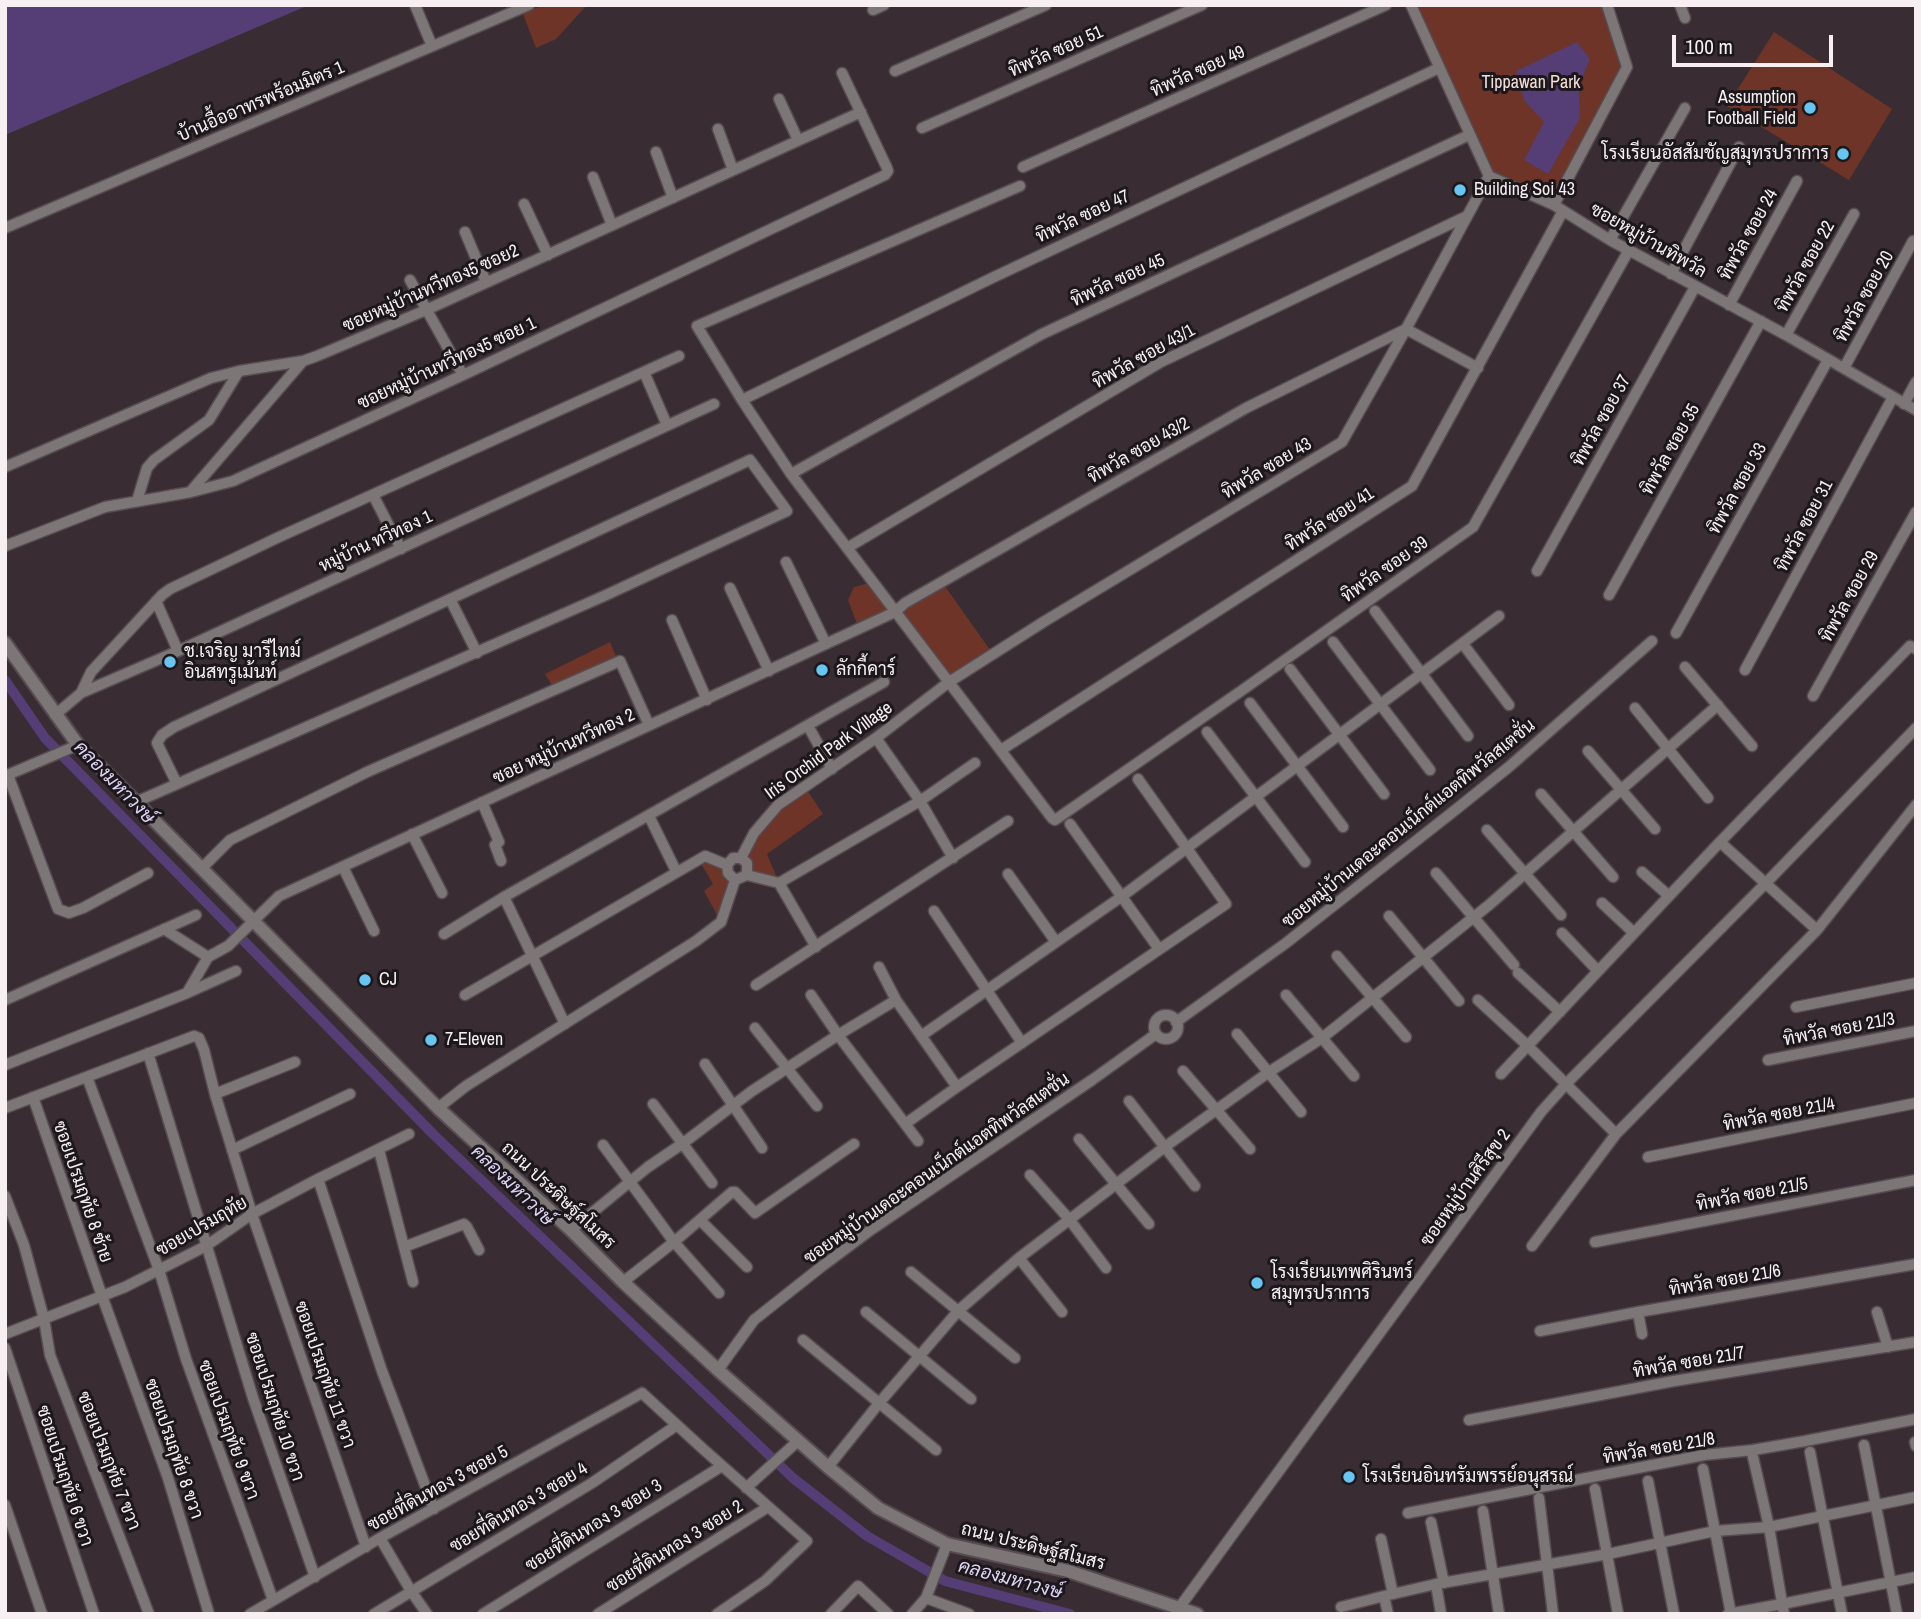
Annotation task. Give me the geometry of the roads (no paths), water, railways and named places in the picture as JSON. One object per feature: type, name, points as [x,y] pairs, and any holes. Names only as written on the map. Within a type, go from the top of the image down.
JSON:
[{"type":"street","points":[[415,5],[432,47]]},
{"type":"street","name":"บ้านอื้ออาทรพร้อมมิตร 1","points":[[5,228],[528,5]]},
{"type":"street","points":[[873,10],[884,5]]},
{"type":"street","points":[[895,71],[1046,5]]},
{"type":"street","name":"ทิพวัล ซอย 51","points":[[922,128],[1202,5]]},
{"type":"street","name":"ทิพวัล ซอย 49","points":[[1023,167],[1386,5]]},
{"type":"street","points":[[1411,5],[1489,176]]},
{"type":"street","name":"ทิพวัล ซอย 41","points":[[1001,750],[1412,486],[1478,369],[1627,67],[1607,5]]},
{"type":"street","points":[[1680,5],[1685,18]]},
{"type":"street","name":"ทิพวัล ซอย 47","points":[[742,400],[994,276],[1439,68]]},
{"type":"street","points":[[842,73],[861,112]]},
{"type":"street","points":[[779,99],[798,140]]},
{"type":"street","points":[[1610,240],[1685,108]]},
{"type":"street","name":"ซอยหมู่บ้านทวีทอง5 ซอย2","points":[[5,467],[195,384],[239,371],[303,361],[426,310],[861,112]]},
{"type":"street","name":"ซอยหมู่บ้านทวีทอง5 ซอย 1","points":[[5,546],[105,506],[191,492],[233,481],[885,175],[888,172],[861,112]]},
{"type":"street","points":[[718,129],[733,170]]},
{"type":"street","name":"ทิพวัล ซอย 45","points":[[790,474],[1042,334],[1469,135]]},
{"type":"street","points":[[1671,274],[1739,147]]},
{"type":"street","points":[[656,152],[673,198]]},
{"type":"street","name":"ซอยหมู่บ้านทิพวัล","points":[[1489,176],[1559,208],[1610,240],[1786,335],[1916,410]]},
{"type":"street","name":"ทิพวัล ซอย 43","points":[[949,682],[1342,442],[1489,176]]},
{"type":"street","points":[[593,177],[612,225]]},
{"type":"street","name":"ทิพวัล ซอย 24","points":[[1729,305],[1797,181]]},
{"type":"street","points":[[1001,750],[790,474],[697,326],[1020,186]]},
{"type":"street","points":[[524,204],[548,255]]},
{"type":"street","name":"ทิพวัล ซอย 22","points":[[1786,335],[1854,214]]},
{"type":"street","name":"ทิพวัล ซอย 43/1","points":[[848,548],[1161,362],[1468,216]]},
{"type":"street","points":[[465,232],[486,282]]},
{"type":"street","name":"ทิพวัล ซอย 20","points":[[1844,368],[1913,242]]},
{"type":"street","name":"ทิพวัล ซอย 39","points":[[1001,750],[1054,820],[1065,815],[1473,527],[1629,250]]},
{"type":"street","points":[[410,279],[463,375]]},
{"type":"street","name":"ทิพวัล ซอย 37","points":[[1537,571],[1695,287]]},
{"type":"street","name":"ทิพวัล ซอย 35","points":[[1609,595],[1760,321]]},
{"type":"street","points":[[1406,329],[1478,369]]},
{"type":"street","name":"ทิพวัล ซอย 43/2","points":[[895,612],[914,597],[1246,408],[1406,329]]},
{"type":"street","points":[[81,693],[91,672],[170,589],[679,356]]},
{"type":"street","name":"ทิพวัล ซอย 33","points":[[1676,634],[1828,360]]},
{"type":"street","points":[[191,492],[303,361]]},
{"type":"street","points":[[138,501],[153,460],[209,420],[239,371]]},
{"type":"street","points":[[644,372],[667,425]]},
{"type":"street","points":[[1904,404],[1916,382]]},
{"type":"street","name":"ทิพวัล ซอย 31","points":[[1745,670],[1893,397]]},
{"type":"street","name":"หมู่บ้าน ทวีทอง 1","points":[[55,715],[81,693],[714,404]]},
{"type":"street","points":[[136,802],[617,591],[786,511],[750,460],[174,727],[162,735],[157,743],[177,784]]},
{"type":"street","points":[[373,495],[401,548]]},
{"type":"street","name":"ทิพวัล ซอย 29","points":[[1813,696],[1916,512]]},
{"type":"street","points":[[786,562],[826,644]]},
{"type":"street","points":[[730,588],[769,671]]},
{"type":"street","points":[[450,599],[477,653]]},
{"type":"street","points":[[156,601],[178,651]]},
{"type":"street","points":[[1375,611],[1468,736]]},
{"type":"street","name":"ซอย หมู่บ้านทวีทอง 2","points":[[208,957],[228,946],[279,896],[895,612]]},
{"type":"street","points":[[921,1036],[1121,897],[1499,616]]},
{"type":"street","points":[[672,620],[707,700]]},
{"type":"street","name":"ซอยหมู่บ้านเดอะคอนเน็กต์แอตทิพวัลสเตชั่น","points":[[1177,1022],[1286,943],[1454,811],[1510,766],[1653,641]]},
{"type":"street","points":[[1333,642],[1430,770]]},
{"type":"street","name":"ถนน ประดิษฐ์สโมสร","points":[[5,643],[78,745],[202,868],[250,923],[438,1108],[571,1230],[623,1282],[798,1441],[878,1508],[947,1544],[1068,1571],[1197,1614]]},
{"type":"street","points":[[1463,644],[1509,705]]},
{"type":"street","points":[[1501,1074],[1910,646],[1916,649]]},
{"type":"street","points":[[202,868],[230,839],[367,772],[620,661],[649,725]]},
{"type":"street","points":[[1685,667],[1752,746]]},
{"type":"street","points":[[1290,669],[1384,794]]},
{"type":"street","points":[[443,934],[884,682]]},
{"type":"street","name":"Iris Orchid Park Village","points":[[741,858],[754,833],[778,805],[876,738],[949,682]]},
{"type":"street","points":[[1250,703],[1343,827]]},
{"type":"street","points":[[828,1467],[959,1310],[1019,1258],[1166,1146],[1269,1072],[1322,1038],[1373,998],[1525,874],[1718,705]]},
{"type":"street","points":[[1636,708],[1709,798]]},
{"type":"street","points":[[808,726],[832,769]]},
{"type":"street","name":"ซอยหมู่บ้านศิรีสุข 2","points":[[1179,1608],[1541,1112],[1916,728]]},
{"type":"street","points":[[1207,732],[1305,862]]},
{"type":"street","points":[[876,738],[919,801],[953,858]]},
{"type":"street","points":[[78,745],[6,776],[58,909],[69,913],[83,908],[148,873]]},
{"type":"street","points":[[1588,751],[1655,830]]},
{"type":"street","points":[[438,1108],[466,1086],[696,941],[721,922],[735,880],[747,875],[779,883],[919,801],[975,763]]},
{"type":"street","points":[[905,1124],[1226,904],[1138,779]]},
{"type":"street","points":[[1541,794],[1613,877]]},
{"type":"street","points":[[482,802],[499,842],[495,845],[501,861]]},
{"type":"street","points":[[1532,1245],[1616,1134],[1817,930],[1916,805]]},
{"type":"street","points":[[649,816],[676,872]]},
{"type":"street","points":[[756,985],[1008,821]]},
{"type":"street","points":[[1070,824],[1159,949]]},
{"type":"street","points":[[1487,830],[1561,915]]},
{"type":"street","points":[[412,834],[442,893]]},
{"type":"street","points":[[1720,842],[1817,930]]},
{"type":"street","points":[[465,995],[705,856],[727,865]]},
{"type":"street","points":[[735,880],[728,873],[727,865],[733,858],[741,858],[747,863],[747,875]]},
{"type":"street","points":[[343,867],[374,931]]},
{"type":"street","points":[[1643,872],[1669,896]]},
{"type":"street","points":[[1436,873],[1516,969],[1560,1012]]},
{"type":"street","points":[[1008,874],[1056,942]]},
{"type":"street","points":[[779,883],[816,947]]},
{"type":"street","points":[[504,897],[565,1024]]},
{"type":"street","points":[[1602,903],[1634,933]]},
{"type":"street","points":[[933,911],[1022,1043]]},
{"type":"street","points":[[5,1000],[196,915]]},
{"type":"street","points":[[1389,916],[1459,1001]]},
{"type":"street","points":[[164,929],[208,957],[187,993]]},
{"type":"street","points":[[1562,933],[1598,971]]},
{"type":"street","points":[[1337,956],[1406,1037]]},
{"type":"street","points":[[878,967],[896,1000],[957,1087]]},
{"type":"street","points":[[5,1065],[236,971]]},
{"type":"street","points":[[1796,1007],[1916,984]]},
{"type":"street","points":[[811,995],[918,1141]]},
{"type":"street","points":[[1286,995],[1354,1076]]},
{"type":"street","points":[[571,1230],[648,1167],[733,1106],[838,1035],[896,1000]]},
{"type":"street","points":[[1478,1000],[1616,1134]]},
{"type":"street","name":"ซอยหมู่บ้านเดอะคอนเน็กต์แอตทิพวัลสเตชั่น","points":[[1167,1015],[1177,1022],[1177,1030],[1170,1039],[1162,1039],[1153,1027],[1159,1017],[1167,1015]]},
{"type":"street","points":[[755,1028],[817,1106]]},
{"type":"street","name":"ทิพวัล ซอย 21/3","points":[[1768,1060],[1916,1031]]},
{"type":"street","name":"ซอยหมู่บ้านเดอะคอนเน็กต์แอตทิพวัลสเตชั่น","points":[[718,1370],[754,1320],[821,1267],[1156,1034]]},
{"type":"street","points":[[1237,1034],[1301,1112]]},
{"type":"street","name":"ซอยเปรมฤทัย 11 ขวา","points":[[148,1053],[194,1036],[199,1038],[204,1049],[252,1214],[366,1546]]},
{"type":"street","points":[[5,1108],[148,1053]]},
{"type":"street","name":"ซอยเปรมฤทัย 10 ขวา","points":[[148,1053],[253,1398],[314,1577]]},
{"type":"street","points":[[215,1094],[295,1062]]},
{"type":"street","points":[[705,1064],[762,1148]]},
{"type":"street","points":[[1183,1071],[1250,1149]]},
{"type":"street","name":"ซอยเปรมฤทัย 9 ขวา","points":[[87,1077],[159,1270],[186,1359],[273,1600]]},
{"type":"street","points":[[232,1150],[350,1094]]},
{"type":"street","name":"ซอยเปรมฤทัย 8 ซ้าย","points":[[33,1097],[102,1296]]},
{"type":"street","points":[[1129,1101],[1195,1185]]},
{"type":"street","name":"ทิพวัล ซอย 21/4","points":[[1648,1157],[1916,1103]]},
{"type":"street","points":[[653,1104],[712,1184]]},
{"type":"street","name":"ซอยเปรมฤทัย","points":[[5,1334],[125,1287],[206,1246],[252,1214],[409,1134]]},
{"type":"street","points":[[1079,1139],[1149,1224]]},
{"type":"street","points":[[623,1282],[733,1191],[755,1213],[854,1144]]},
{"type":"street","points":[[603,1145],[674,1242],[719,1293]]},
{"type":"street","points":[[379,1150],[413,1282]]},
{"type":"street","points":[[1030,1175],[1069,1219],[1106,1268]]},
{"type":"street","points":[[318,1179],[382,1371],[434,1509]]},
{"type":"street","name":"ทิพวัล ซอย 21/5","points":[[1595,1242],[1916,1180]]},
{"type":"street","name":"ซอยเปรมฤทัย 7 ขวา","points":[[5,1196],[24,1245],[44,1319],[50,1355],[149,1614]]},
{"type":"street","points":[[700,1220],[747,1267]]},
{"type":"street","points":[[404,1247],[464,1224],[479,1250]]},
{"type":"street","points":[[1019,1258],[1062,1312]]},
{"type":"street","name":"ทิพวัล ซอย 21/6","points":[[1540,1331],[1916,1264]]},
{"type":"street","points":[[911,1272],[1015,1358]]},
{"type":"street","name":"ซอยเปรมฤทัย 8 ขวา","points":[[102,1296],[169,1478],[209,1614]]},
{"type":"street","points":[[866,1312],[971,1399]]},
{"type":"street","points":[[1638,1312],[1642,1334]]},
{"type":"street","points":[[1877,1312],[1888,1347]]},
{"type":"street","points":[[803,1339],[936,1450]]},
{"type":"street","name":"ทิพวัล ซอย 21/7","points":[[1469,1420],[1674,1381],[1916,1342]]},
{"type":"street","name":"ซอยเปรมฤทัย 6 ขวา","points":[[5,1348],[94,1614]]},
{"type":"street","name":"ซอยที่ดินทอง 3 ซอย 5","points":[[250,1614],[380,1538],[642,1393],[677,1425]]},
{"type":"street","name":"ทิพวัล ซอย 21/8","points":[[1408,1513],[1704,1455],[1792,1443],[1916,1419]]},
{"type":"street","points":[[677,1425],[807,1541],[765,1581],[717,1614]]},
{"type":"street","name":"ซอยที่ดินทอง 3 ซอย 4","points":[[374,1614],[592,1483],[677,1425]]},
{"type":"street","points":[[746,1488],[798,1441]]},
{"type":"street","points":[[1864,1445],[1898,1614]]},
{"type":"street","points":[[1810,1452],[1842,1614]]},
{"type":"street","points":[[1753,1457],[1784,1609]]},
{"type":"street","name":"ซอยที่ดินทอง 3 ซอย 3","points":[[483,1614],[722,1466]]},
{"type":"street","points":[[1703,1469],[1730,1613],[1784,1609],[1838,1593],[1916,1577]]},
{"type":"street","points":[[1648,1481],[1674,1614]]},
{"type":"street","points":[[1595,1489],[1618,1614]]},
{"type":"street","points":[[1341,1607],[1440,1583],[1608,1554],[1715,1531],[1769,1527],[1916,1497]]},
{"type":"street","points":[[1539,1498],[1553,1614]]},
{"type":"street","points":[[5,1505],[42,1614]]},
{"type":"street","name":"ซอยที่ดินทอง 3 ซอย 2","points":[[598,1614],[768,1507]]},
{"type":"street","points":[[1483,1511],[1499,1614]]},
{"type":"street","points":[[1431,1522],[1440,1583],[1441,1614]]},
{"type":"street","points":[[380,1538],[427,1614]]},
{"type":"street","points":[[1381,1539],[1389,1595],[1388,1614]]},
{"type":"street","points":[[912,1614],[927,1596],[947,1544]]},
{"type":"street","points":[[831,1614],[858,1586],[887,1614]]},
{"type":"street","points":[[927,1596],[969,1614]]},
{"type":"waterway","name":"คลองมหาวงษ์","points":[[5,680],[45,738],[433,1134],[793,1478],[867,1536],[945,1581],[1070,1614]]},
{"type":"place","name":"Assumption Football Field","points":[[1810,108]]},
{"type":"place","name":"โรงเรียนอัสสัมชัญสมุทรปราการ","points":[[1843,154]]},
{"type":"place","name":"Building Soi 43","points":[[1460,190]]},
{"type":"place","name":"ช.เจริญ มารีไทม์ อินสทรูเม้นท์","points":[[170,662]]},
{"type":"place","name":"ลักกี้คาร์","points":[[822,670]]},
{"type":"place","name":"CJ","points":[[365,980]]},
{"type":"place","name":"7-Eleven","points":[[431,1040]]},
{"type":"place","name":"โรงเรียนเทพศิรินทร์ สมุทรปราการ","points":[[1257,1283]]},
{"type":"place","name":"โรงเรียนอินทรัมพรรย์อนุสรณ์","points":[[1349,1477]]},
{"type":"park label","name":"Tippawan Park","points":[[1531,83]]}]
